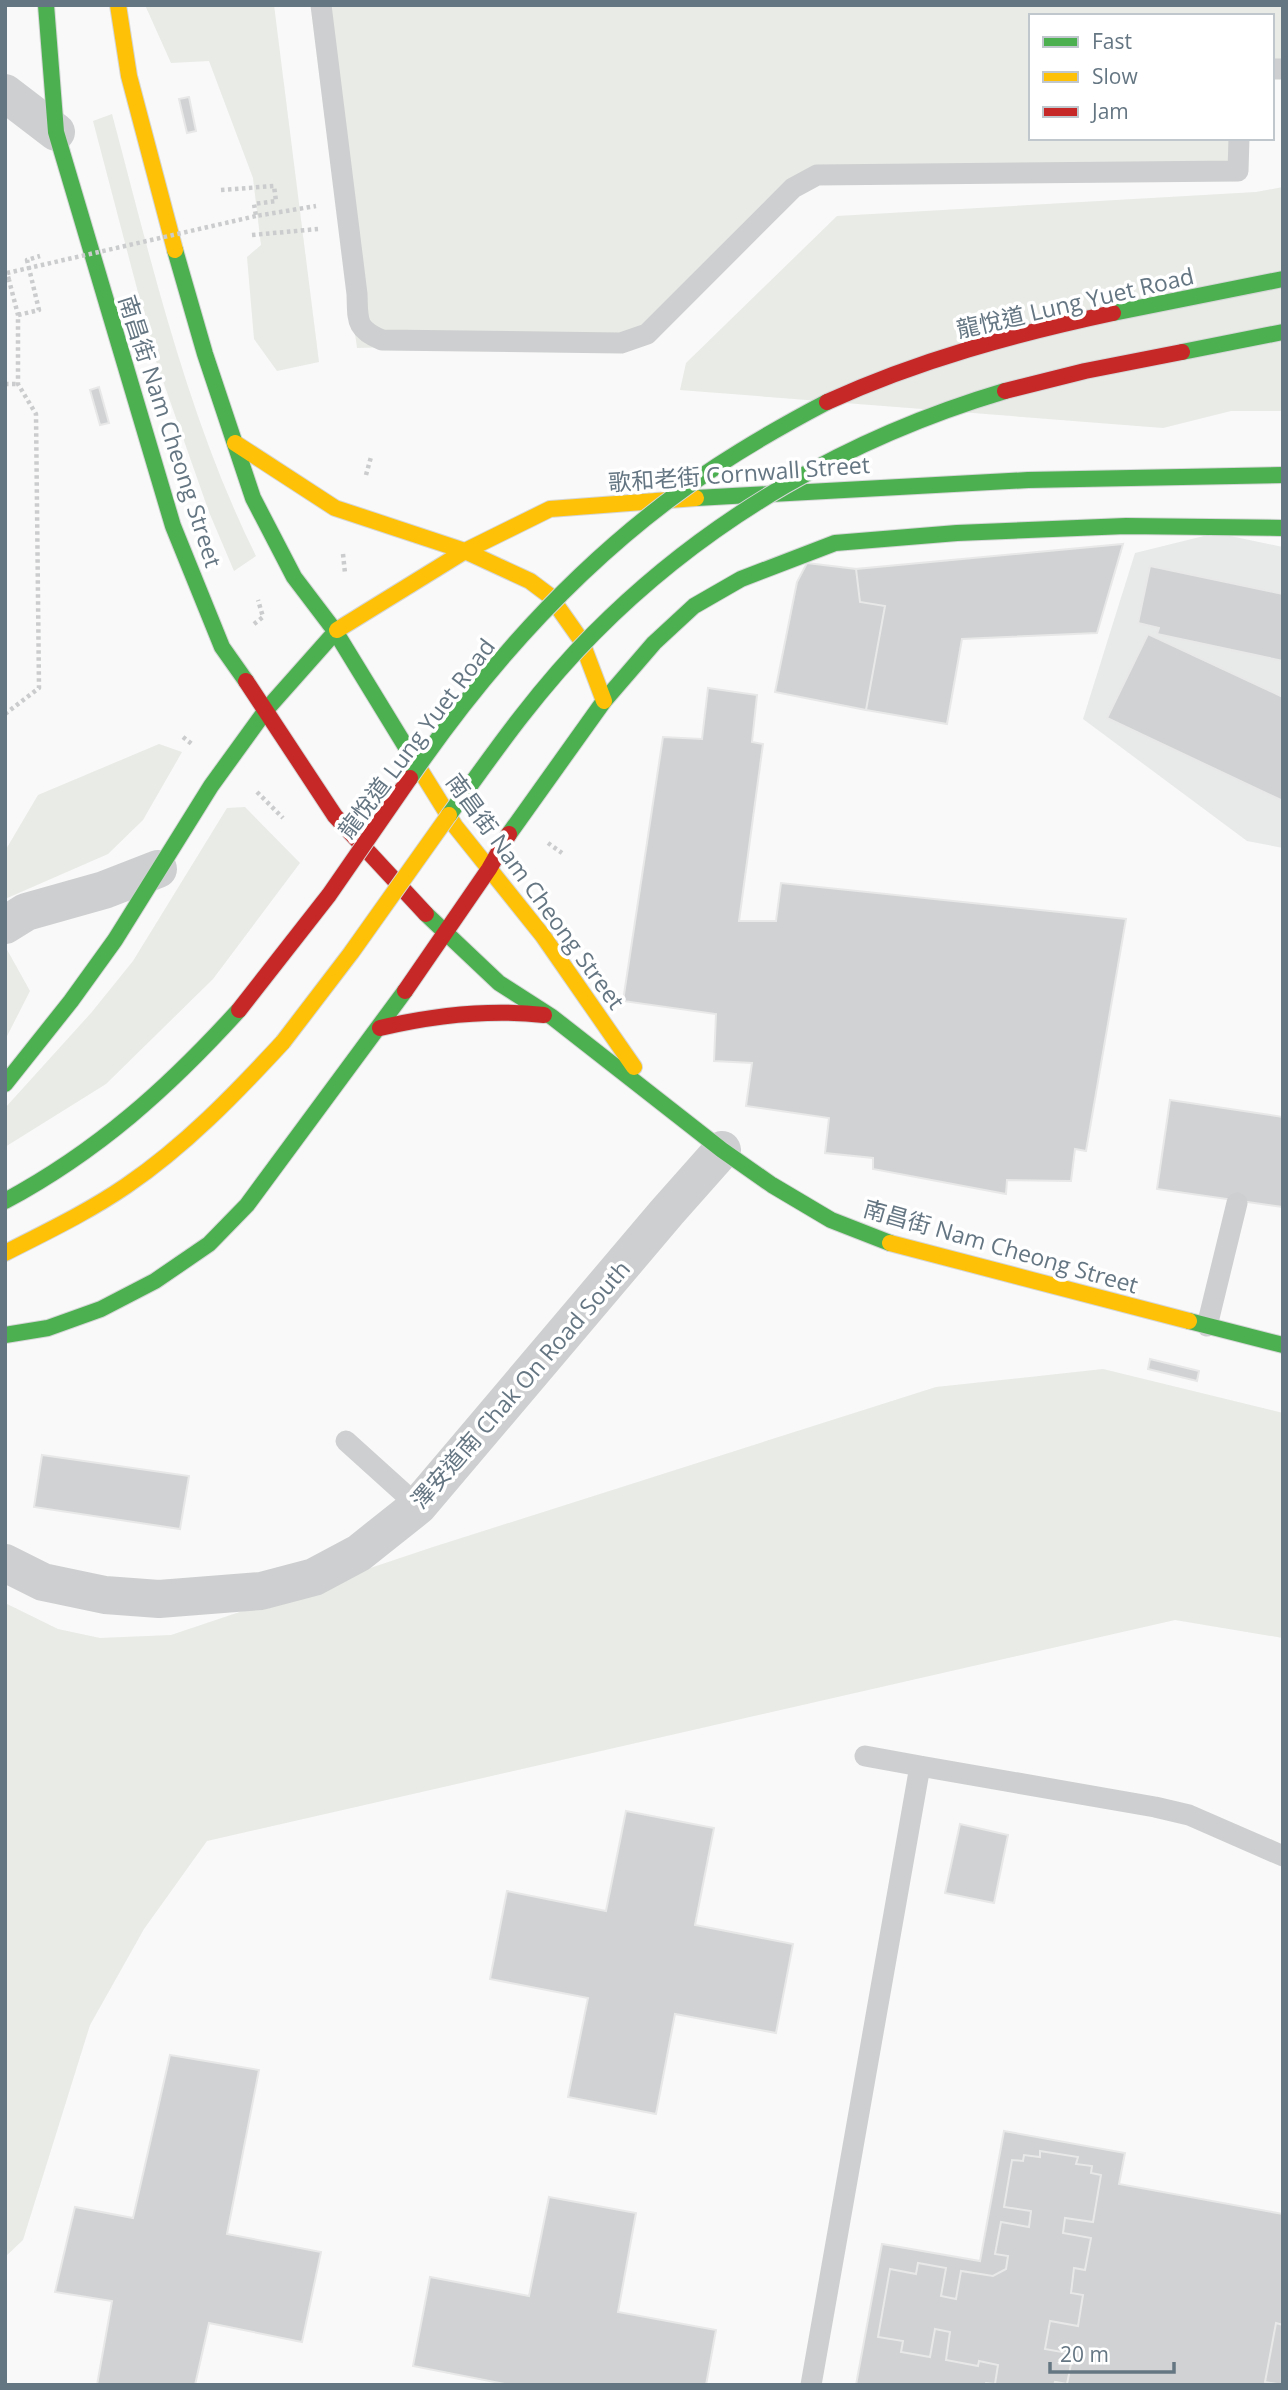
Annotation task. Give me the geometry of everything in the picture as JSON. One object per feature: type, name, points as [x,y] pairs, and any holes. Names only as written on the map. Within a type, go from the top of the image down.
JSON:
[{"type":"main road","name":"南昌街 Nam Cheong Street","points":[[118,5],[139,121],[205,354],[253,498],[294,577],[335,631],[455,826],[543,936],[658,1100]]},
{"type":"main road","name":"南昌街 Nam Cheong Street","points":[[47,9],[56,132],[173,526],[222,648],[335,816],[445,934],[499,984],[552,1017],[722,1150],[772,1185],[831,1220],[892,1244],[1283,1345]]},
{"type":"main road","name":"龍悅道 Lung Yuet Road","points":[[5,1201],[51,1176],[99,1143],[197,1058],[239,1010],[339,881],[475,689],[524,632],[586,569],[654,510],[730,457],[813,410],[886,376],[1051,326],[1283,279]]},
{"type":"main road","points":[[5,1253],[70,1219],[139,1176],[210,1118],[238,1091],[327,988],[483,767],[554,677],[626,602],[664,569],[724,525],[813,469],[925,418],[1031,385],[1283,331]]},
{"type":"main road","points":[[235,443],[335,509],[465,551],[530,581],[550,596],[581,640],[604,701]]},
{"type":"main road","name":"歌和老街 Cornwall Street","points":[[266,710],[335,631],[465,551],[550,509],[950,483],[1283,475]]},
{"type":"main road","points":[[5,1335],[48,1328],[101,1309],[155,1281],[209,1244],[247,1205],[380,1028],[489,869],[517,820],[604,701],[654,643],[694,606],[741,579],[835,543],[957,533],[1126,526],[1283,528]]},
{"type":"main road","points":[[5,1084],[71,1002],[211,786],[266,710]]},
{"type":"main road","points":[[380,1028],[425,1017],[483,1010],[508,1010],[552,1017]]},
{"type":"street","points":[[5,93],[56,132]]},
{"type":"street","points":[[5,925],[26,912],[104,890],[158,869]]},
{"type":"street","name":"澤安道南 Chak On Road South","points":[[5,1563],[43,1581],[104,1595],[159,1599],[261,1591],[314,1577],[359,1552],[418,1506],[722,1150]]},
{"type":"lane","points":[[321,5],[359,323],[366,334],[382,340],[621,342],[647,334],[793,188],[817,175],[1238,171],[1239,140]]},
{"type":"lane","points":[[1207,1326],[1237,1203]]},
{"type":"lane","points":[[346,1441],[418,1506]]},
{"type":"lane","points":[[865,1756],[1189,1815],[1283,1856]]},
{"type":"lane","points":[[811,2385],[920,1766]]},
{"type":"path","points":[[221,190],[274,186],[276,201],[254,204],[256,216]]},
{"type":"path","points":[[5,714],[39,688],[36,414],[18,384],[18,315],[7,273],[256,216],[326,205]]},
{"type":"path","points":[[253,235],[328,228]]},
{"type":"path","points":[[18,315],[39,310],[27,260],[40,256]]},
{"type":"path","points":[[5,384],[18,384]]},
{"type":"path","points":[[362,486],[372,457]]},
{"type":"path","points":[[342,555],[346,581]]},
{"type":"path","points":[[253,625],[263,617],[255,592]]},
{"type":"path","points":[[548,842],[562,853]]},
{"type":"shaded area","points":[[145,5],[274,5],[319,362],[277,371],[254,339],[247,257],[261,245],[253,178],[209,61],[171,63]]},
{"type":"shaded area","points":[[311,5],[1283,5],[1283,78],[1274,77],[1274,14],[1029,14],[1029,140],[1234,140],[1233,161],[820,171],[651,340],[357,348]]},
{"type":"shaded area","points":[[112,114],[157,283],[191,395],[210,449],[256,556],[234,571],[209,512],[156,361],[93,121]]},
{"type":"shaded area","points":[[1283,187],[1283,411],[1231,411],[1163,428],[680,390],[686,363],[837,216],[1256,192]]},
{"type":"shaded area","points":[[1216,533],[1283,547],[1283,848],[1247,841],[1083,719],[1135,553]]},
{"type":"shaded area","points":[[159,744],[182,752],[143,820],[108,854],[5,899],[5,851],[38,795]]},
{"type":"shaded area","points":[[245,807],[300,863],[213,979],[106,1084],[5,1147],[5,1108],[91,1013],[133,961],[227,808]]},
{"type":"shaded area","points":[[5,946],[30,991],[5,1040]]},
{"type":"shaded area","points":[[1103,1369],[1283,1413],[1283,1638],[1175,1620],[207,1841],[144,1929],[90,2025],[23,2240],[5,2257],[5,1603],[58,1629],[100,1638],[171,1635],[433,1547],[936,1387]]},
{"type":"building","points":[[189,97],[196,131],[187,133],[179,99]]},
{"type":"building","points":[[99,387],[109,423],[100,425],[90,390]]},
{"type":"building","points":[[1123,544],[1097,633],[962,639],[947,724],[866,710],[885,606],[860,602],[856,569]]},
{"type":"building","points":[[807,563],[856,569],[860,602],[885,606],[866,710],[775,692],[797,582]]},
{"type":"building","points":[[1150,566],[1283,594],[1283,661],[1157,634],[1159,628],[1138,623]]},
{"type":"building","points":[[1148,634],[1283,697],[1283,801],[1107,718]]},
{"type":"building","points":[[708,688],[757,695],[752,742],[763,744],[739,921],[776,921],[781,883],[1126,919],[1086,1151],[1075,1149],[1071,1181],[1007,1180],[1006,1194],[873,1169],[873,1158],[825,1153],[829,1118],[746,1106],[752,1063],[714,1061],[716,1014],[623,1001],[663,737],[702,739]]},
{"type":"building","points":[[1170,1100],[1283,1117],[1283,1207],[1157,1189]]},
{"type":"building","points":[[1150,1359],[1199,1371],[1197,1381],[1148,1369]]},
{"type":"building","points":[[42,1455],[189,1476],[180,1529],[34,1507]]},
{"type":"building","points":[[626,1811],[714,1828],[695,1925],[793,1944],[776,2033],[675,2014],[656,2114],[568,2097],[588,1998],[490,1979],[507,1891],[606,1911]]},
{"type":"building","points":[[960,1824],[1008,1835],[994,1903],[945,1893]]},
{"type":"building","points":[[170,2055],[259,2070],[227,2234],[321,2252],[302,2342],[209,2323],[195,2385],[97,2385],[112,2301],[55,2292],[75,2207],[133,2218]]},
{"type":"building","points":[[1004,2131],[1125,2153],[1119,2184],[1283,2214],[1283,2385],[856,2385],[882,2244],[980,2261]]},
{"type":"building","points":[[1040,2151],[1078,2157],[1076,2164],[1092,2166],[1091,2173],[1101,2175],[1093,2222],[1065,2218],[1063,2233],[1091,2238],[1085,2270],[1074,2268],[1071,2293],[1083,2295],[1078,2326],[1050,2321],[1045,2349],[1073,2354],[1067,2384],[1055,2382],[1054,2385],[985,2385],[995,2384],[998,2365],[979,2361],[978,2366],[946,2360],[950,2332],[935,2329],[930,2357],[901,2352],[903,2341],[878,2337],[890,2269],[916,2274],[918,2263],[946,2268],[941,2296],[956,2299],[961,2271],[993,2276],[1006,2269],[1008,2256],[995,2254],[1001,2222],[1029,2227],[1031,2211],[1004,2207],[1012,2160],[1023,2161],[1024,2155],[1040,2157]]},
{"type":"building","points":[[549,2197],[636,2213],[618,2312],[716,2330],[706,2385],[510,2385],[413,2366],[430,2277],[529,2296]]},
{"type":"building","points":[[1276,2323],[1283,2325],[1283,2385],[1265,2382]]},
{"type":"traffic: fast","points":[[46,5],[56,132],[173,526],[222,647],[246,681]]},
{"type":"traffic: fast","points":[[175,250],[205,354],[253,498],[294,577],[335,631],[409,752]]},
{"type":"traffic: fast","points":[[1113,313],[1283,279]]},
{"type":"traffic: fast","points":[[1182,352],[1283,332]]},
{"type":"traffic: fast","points":[[449,815],[554,676],[638,591],[685,553],[733,518],[837,457],[891,432],[1005,391]]},
{"type":"traffic: fast","points":[[410,778],[442,733],[511,647],[588,568],[629,532],[717,466],[827,402]]},
{"type":"traffic: fast","points":[[696,498],[1028,480],[1283,475]]},
{"type":"traffic: fast","points":[[509,834],[604,701],[654,643],[694,606],[741,579],[835,543],[957,533],[1126,526],[1283,528]]},
{"type":"traffic: fast","points":[[5,1084],[115,940],[211,786],[266,710],[337,630]]},
{"type":"traffic: fast","points":[[426,914],[499,983],[552,1017],[722,1150],[772,1185],[831,1220],[890,1243]]},
{"type":"traffic: fast","points":[[5,1335],[48,1328],[101,1309],[155,1281],[209,1244],[247,1205],[405,991]]},
{"type":"traffic: fast","points":[[5,1201],[71,1161],[130,1116],[186,1066],[239,1010]]},
{"type":"traffic: fast","points":[[1189,1321],[1283,1345]]},
{"type":"traffic: slow","points":[[118,5],[129,76],[175,250]]},
{"type":"traffic: slow","points":[[235,443],[335,508],[465,551],[530,581],[550,596],[581,640],[604,701]]},
{"type":"traffic: slow","points":[[337,630],[465,551],[550,509],[696,498]]},
{"type":"traffic: slow","points":[[409,752],[455,826],[543,936],[634,1067]]},
{"type":"traffic: slow","points":[[283,1042],[351,953],[449,815]]},
{"type":"traffic: slow","points":[[5,1253],[97,1204],[148,1170],[209,1118],[283,1042]]},
{"type":"traffic: slow","points":[[890,1243],[1189,1321]]},
{"type":"traffic: jam","points":[[827,402],[932,361],[1040,330],[1113,313]]},
{"type":"traffic: jam","points":[[1005,391],[1085,371],[1182,352]]},
{"type":"traffic: jam","points":[[246,681],[335,816],[426,914]]},
{"type":"traffic: jam","points":[[239,1010],[329,895],[410,778]]},
{"type":"traffic: jam","points":[[405,991],[489,869],[509,834]]},
{"type":"traffic: jam","points":[[380,1028],[462,1014],[544,1015]]}]
